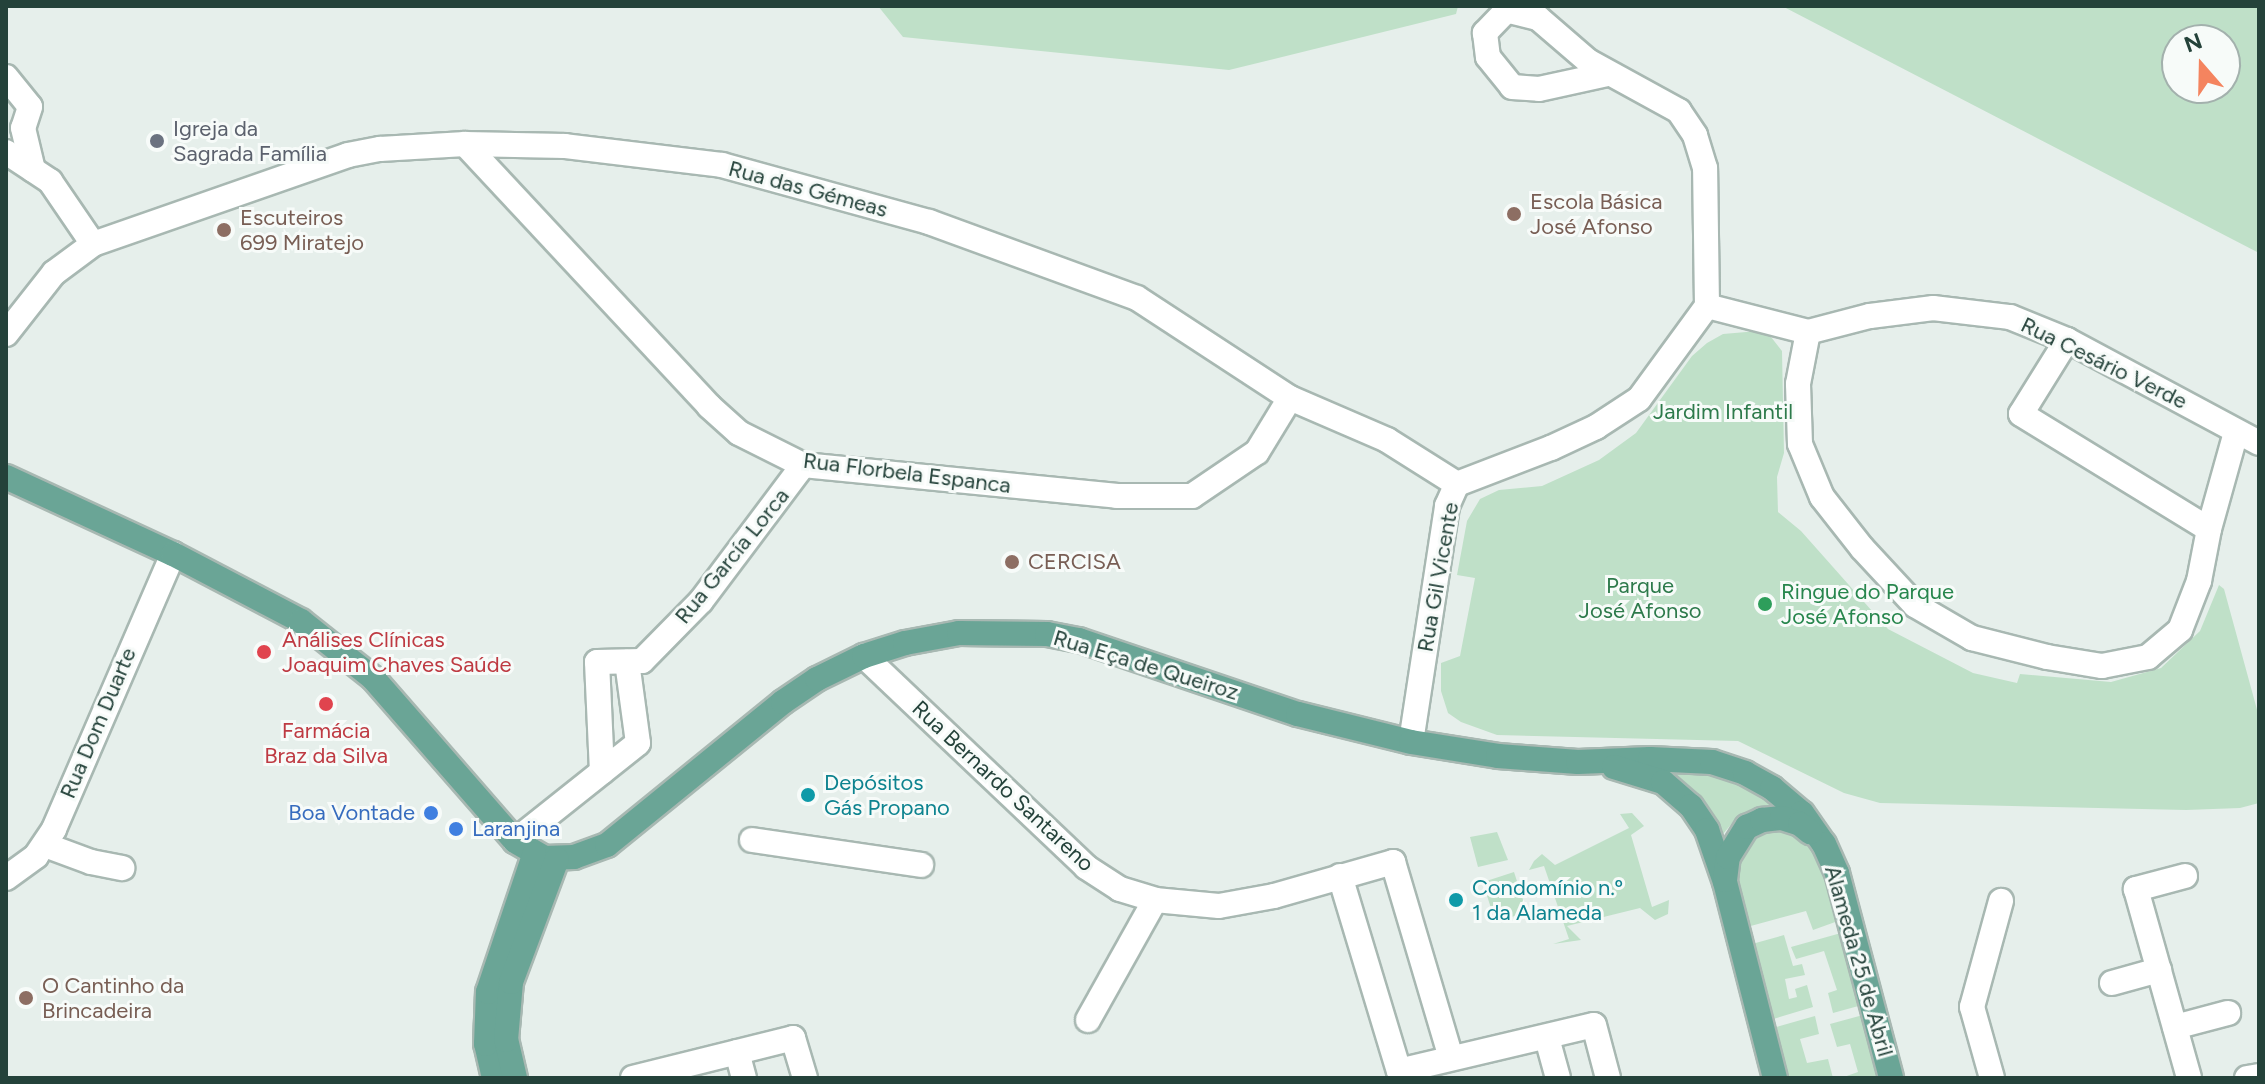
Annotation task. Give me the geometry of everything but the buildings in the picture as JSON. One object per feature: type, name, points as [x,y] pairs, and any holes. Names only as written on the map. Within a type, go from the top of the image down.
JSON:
[{"type":"main road","points":[[6,477],[275,605],[347,654],[403,708],[536,852]]},
{"type":"main road","name":"Rua Eça de Queiroz","points":[[536,852],[607,845],[783,702],[817,679],[864,656],[905,643],[959,633],[1047,634],[1122,653],[1298,714],[1411,742],[1498,756],[1604,764]]},
{"type":"main road","name":"Alameda 25 de Abril","points":[[1604,764],[1650,759],[1697,761],[1745,773],[1772,788],[1802,813],[1824,844],[1837,873],[1891,1078]]},
{"type":"main road","name":"Alameda 25 de Abril","points":[[1604,764],[1663,782],[1691,806],[1707,830],[1725,882],[1775,1078]]},
{"type":"main road","name":"Alameda 25 de Abril","points":[[1725,882],[1728,857],[1737,839],[1747,827],[1762,820],[1782,818],[1800,824],[1824,844]]},
{"type":"main road","points":[[494,1078],[486,1044],[488,992],[536,852]]},
{"type":"main road","points":[[515,1078],[506,1040],[511,982],[536,852]]},
{"type":"street","points":[[1608,74],[1539,89],[1512,87],[1488,57],[1485,33],[1507,10],[1538,18],[1574,50],[1608,74],[1679,111],[1695,135],[1705,168],[1707,306]]},
{"type":"street","points":[[6,77],[30,107],[23,128],[33,170]]},
{"type":"street","name":"Rua das Gémeas","points":[[6,334],[54,273],[101,240],[348,155],[380,149],[465,144],[565,146],[722,165],[929,222],[1137,298],[1290,398],[1387,440],[1457,484]]},
{"type":"street","name":"Rua Florbela Espanca","points":[[465,144],[709,406],[739,433],[803,465],[1117,496],[1192,496],[1257,452],[1290,398]]},
{"type":"street","points":[[6,152],[62,194],[101,240]]},
{"type":"street","name":"Rua Cesário Verde","points":[[1707,306],[1808,332],[1870,316],[1933,308],[2010,317],[2067,340],[2259,443]]},
{"type":"street","name":"Rua Gil Vicente","points":[[1411,742],[1447,506],[1457,484],[1585,432],[1639,399],[1707,306]]},
{"type":"street","points":[[1808,332],[1798,384],[1800,444],[1822,497],[1862,548],[1915,605],[1972,638],[2047,657],[2102,666],[2148,657],[2180,630],[2199,581],[2209,529],[2236,432]]},
{"type":"street","points":[[2067,340],[2021,414],[2209,529]]},
{"type":"street","name":"Rua García Lorca","points":[[602,772],[597,662],[642,661],[701,601],[803,465]]},
{"type":"street","name":"Rua Dom Duarte","points":[[6,878],[25,867],[45,845],[173,554]]},
{"type":"street","name":"Rua Bernardo Santareno","points":[[864,656],[1086,867],[1120,889],[1155,900],[1219,906],[1274,896],[1393,862],[1451,1058]]},
{"type":"street","points":[[536,852],[602,772],[638,743],[627,662]]},
{"type":"street","points":[[752,840],[921,865]]},
{"type":"street","points":[[45,845],[91,862],[122,868]]},
{"type":"street","points":[[1340,876],[1399,1071],[1594,1025],[1608,1078]]},
{"type":"street","points":[[2185,876],[2136,889],[2189,1078]]},
{"type":"street","points":[[1088,1020],[1155,900]]},
{"type":"street","points":[[1992,1078],[1972,1007],[2001,901]]},
{"type":"street","points":[[2112,983],[2159,970]]},
{"type":"street","points":[[2175,1027],[2228,1013]]},
{"type":"street","points":[[633,1078],[793,1038],[805,1078]]},
{"type":"street","points":[[1547,1038],[1558,1078]]},
{"type":"street","points":[[737,1052],[744,1078]]},
{"type":"street","points":[[2247,1078],[2259,1076]]},
{"type":"green space","points":[[878,6],[1458,6],[1456,14],[1229,70],[903,37]]},
{"type":"green space","points":[[1782,6],[2259,6],[2259,253]]},
{"type":"green space","name":"Parque José Afonso","points":[[1758,331],[1771,337],[1782,351],[1784,453],[1777,477],[1778,512],[1801,531],[1888,629],[1973,673],[2017,683],[2020,674],[2111,682],[2161,668],[2200,631],[2219,585],[2224,589],[2259,717],[2259,803],[2240,808],[2186,810],[1880,803],[1844,793],[1738,741],[1497,735],[1461,722],[1448,713],[1441,691],[1441,663],[1460,656],[1475,578],[1457,575],[1467,521],[1480,499],[1499,490],[1542,486],[1599,460],[1636,433],[1692,356],[1707,343],[1723,334]]},
{"type":"green space","points":[[1635,766],[1711,773],[1756,791],[1783,811],[1754,810],[1733,822],[1719,839],[1710,835]]},
{"type":"green space","points":[[1632,813],[1644,826],[1631,835],[1652,907],[1669,900],[1668,914],[1655,920],[1640,908],[1567,926],[1581,940],[1553,944],[1569,939],[1544,866],[1529,870],[1534,861],[1542,854],[1555,865],[1629,828],[1620,814]]},
{"type":"green space","points":[[1767,827],[1797,829],[1818,851],[1838,921],[1813,930],[1806,911],[1747,927],[1736,875],[1740,854],[1752,837]]},
{"type":"green space","points":[[1497,832],[1508,860],[1478,867],[1470,837]]},
{"type":"green space","points":[[1514,872],[1527,912],[1496,922],[1483,882]]},
{"type":"green space","points":[[1841,933],[1862,1005],[1833,1013],[1828,993],[1837,990],[1824,951],[1796,959],[1791,947]]},
{"type":"green space","points":[[1784,935],[1793,966],[1802,964],[1805,975],[1785,979],[1789,999],[1797,997],[1795,989],[1807,985],[1813,1007],[1770,1020],[1752,944]]},
{"type":"green space","points":[[1863,1015],[1881,1078],[1841,1078],[1858,1072],[1850,1044],[1837,1047],[1830,1024]]},
{"type":"green space","points":[[1815,1016],[1819,1034],[1800,1039],[1807,1063],[1828,1059],[1833,1078],[1786,1078],[1773,1028]]},
{"type":"place","name":"Igreja da Sagrada Família","points":[[157,141]]},
{"type":"place","name":"Escola Básica José Afonso","points":[[1514,214]]},
{"type":"place","name":"Escuteiros 699 Miratejo","points":[[224,230]]},
{"type":"place","name":"CERCISA","points":[[1012,562]]},
{"type":"place","name":"Ringue do Parque José Afonso","points":[[1765,604]]},
{"type":"place","name":"Análises Clínicas Joaquim Chaves Saúde","points":[[264,652]]},
{"type":"place","name":"Farmácia Braz da Silva","points":[[326,704]]},
{"type":"place","name":"Depósitos Gás Propano","points":[[808,795]]},
{"type":"place","name":"Boa Vontade","points":[[431,813]]},
{"type":"place","name":"Laranjina","points":[[456,829]]},
{"type":"place","name":"Condomínio n.º 1 da Alameda","points":[[1456,900]]},
{"type":"place","name":"O Cantinho da Brincadeira","points":[[26,998]]},
{"type":"park label","name":"Jardim Infantil","points":[[1723,412]]}]
